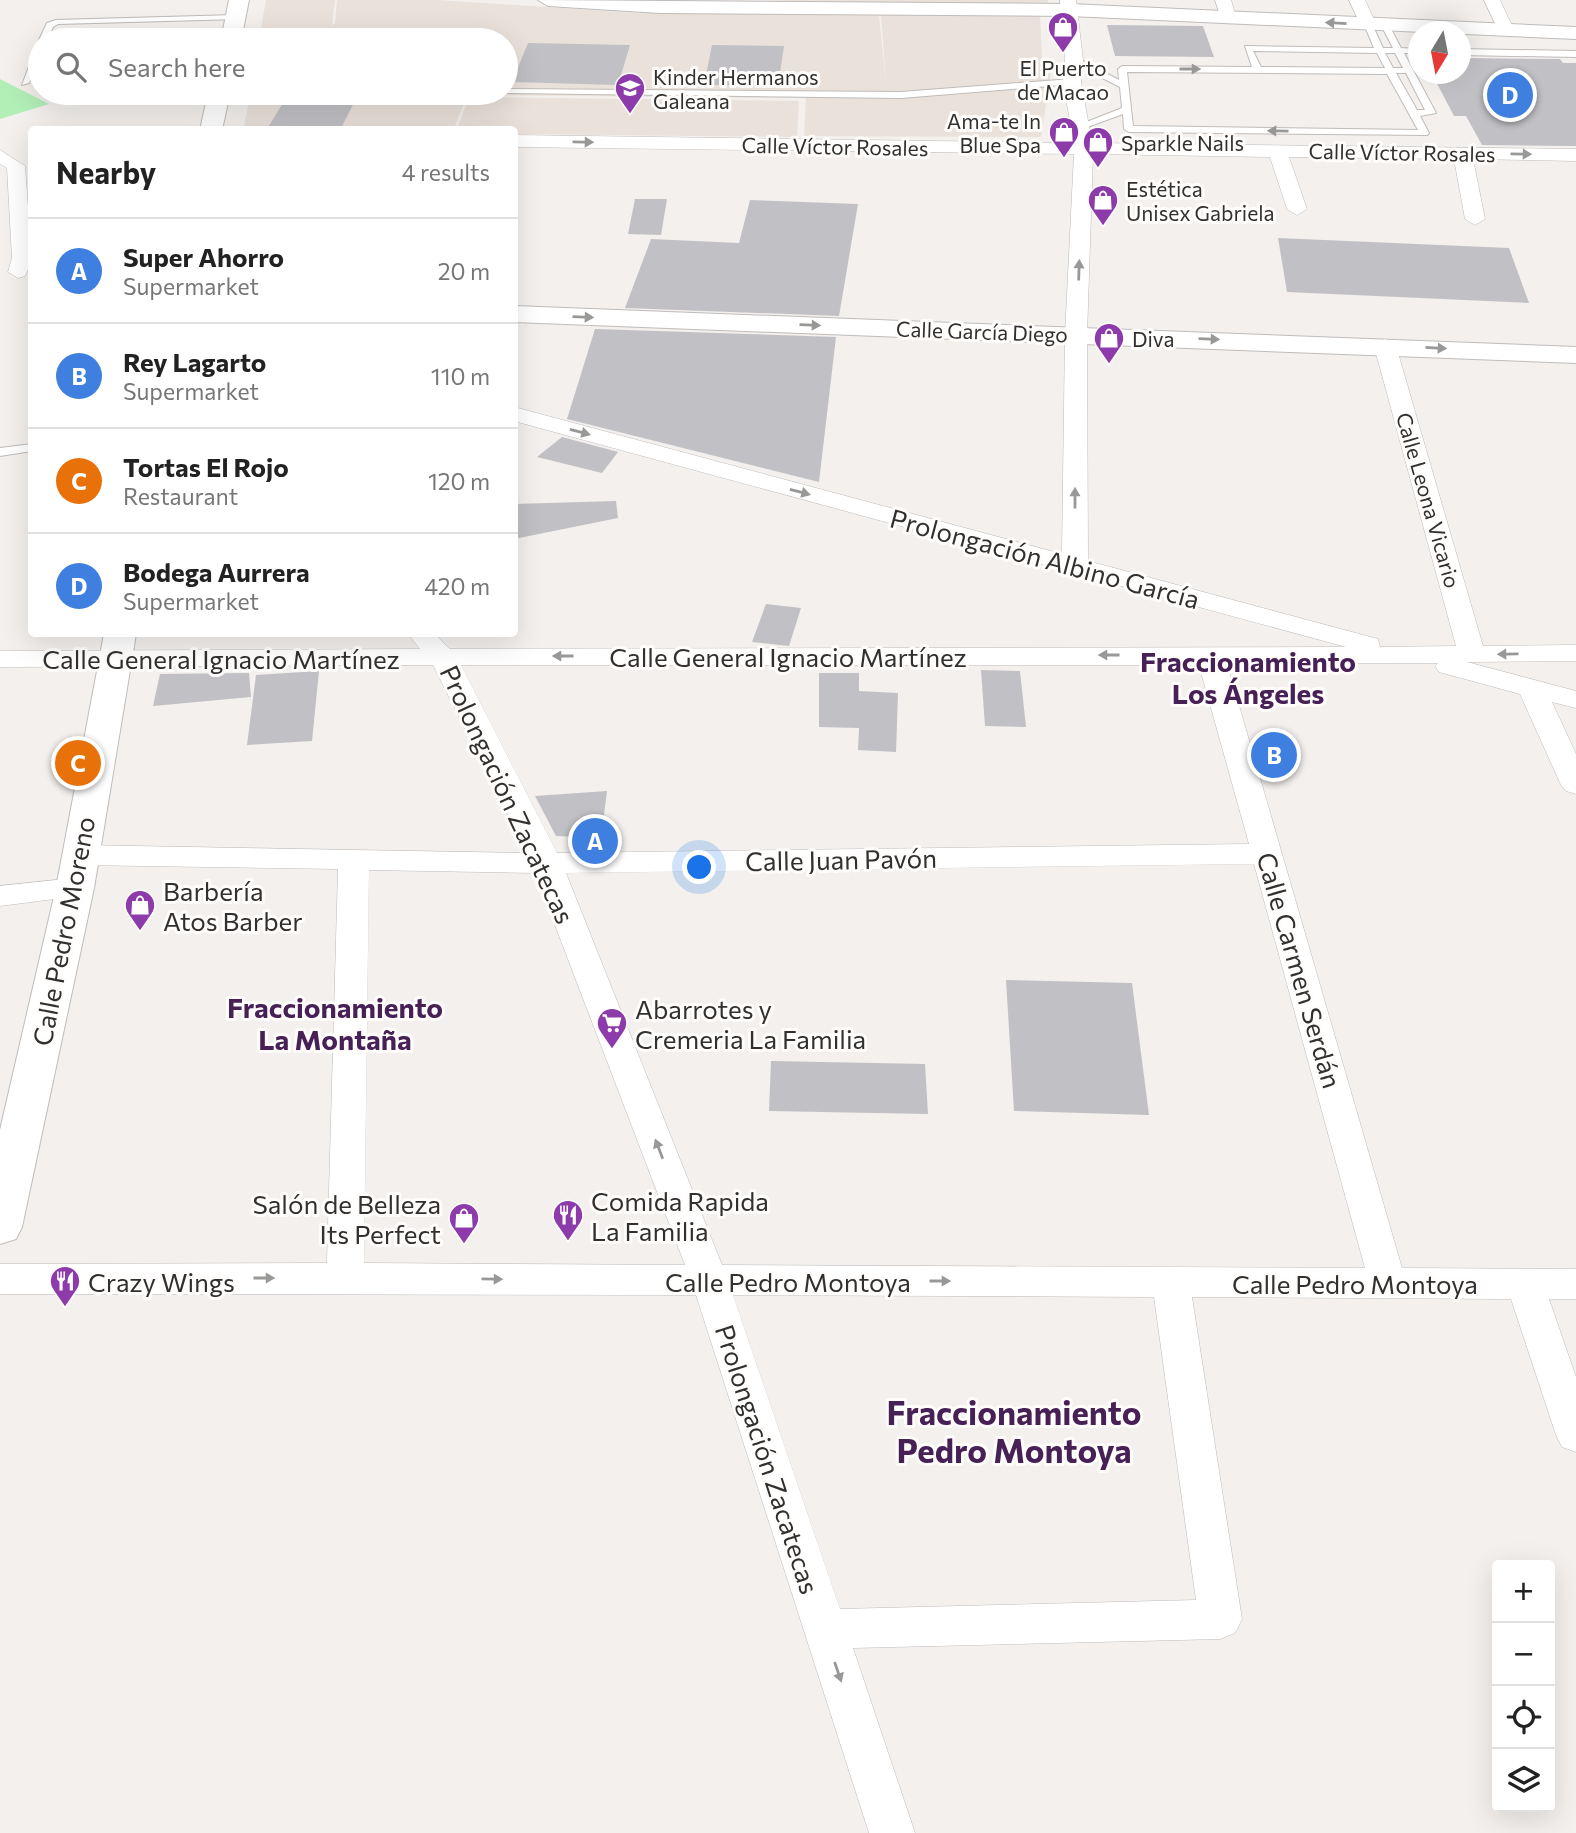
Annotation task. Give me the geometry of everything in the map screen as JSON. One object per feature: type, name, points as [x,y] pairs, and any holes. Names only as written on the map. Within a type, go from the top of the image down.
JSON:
[{"type":"street","points":[[548,0],[660,7],[1069,5],[1217,8],[1377,25],[1576,33]]},
{"type":"street","points":[[1357,0],[1377,25]]},
{"type":"street","points":[[1492,0],[1506,30]]},
{"type":"street","points":[[1069,5],[1074,60],[1072,82],[1084,149],[1076,335],[1075,566]]},
{"type":"street","points":[[234,28],[238,8]]},
{"type":"street","points":[[212,126],[216,105]]},
{"type":"street","name":"Calle Víctor Rosales","points":[[518,141],[1576,155]]},
{"type":"street","points":[[1277,150],[1297,209]]},
{"type":"street","points":[[1462,153],[1475,219]]},
{"type":"street","points":[[0,156],[16,166],[10,214],[22,258],[17,272]]},
{"type":"street","name":"Calle García Diego","points":[[518,314],[1576,355]]},
{"type":"street","name":"Calle Leona Vicario","points":[[1385,346],[1472,655]]},
{"type":"street","name":"Prolongación Albino García","points":[[518,415],[1576,700]]},
{"type":"street","name":"Prolongación Zacatecas","points":[[424,637],[443,657],[547,863],[710,1281],[892,1833]]},
{"type":"street","name":"Calle General Ignacio Martínez","points":[[0,659],[117,645],[443,657],[1210,654],[1414,657],[1576,653]]},
{"type":"street","name":"Calle Pedro Moreno","points":[[0,1227],[77,872],[117,645]]},
{"type":"street","name":"Calle Carmen Serdán","points":[[1210,654],[1388,1285]]},
{"type":"street","points":[[1531,687],[1576,785]]},
{"type":"street","name":"Calle Juan Pavón","points":[[0,896],[77,872],[354,859],[547,863],[1267,855]]},
{"type":"street","points":[[345,1278],[354,859]]},
{"type":"street","name":"Calle Pedro Montoya","points":[[0,1279],[1576,1284]]},
{"type":"street","points":[[823,1629],[1220,1619],[1171,1282]]},
{"type":"street","points":[[1525,1284],[1576,1435]]},
{"type":"lane","points":[[49,28],[57,22],[238,8]]},
{"type":"lane","points":[[1377,25],[1382,51],[1392,71],[1401,89],[1424,133],[1129,129],[1122,69],[1282,70],[1392,71],[1408,71]]},
{"type":"lane","points":[[1377,25],[1399,51],[1408,69]]},
{"type":"lane","points":[[1258,70],[1248,48],[1408,51]]},
{"type":"lane","points":[[1273,49],[1282,70]]},
{"type":"lane","points":[[1471,52],[1576,54]]},
{"type":"lane","points":[[1074,60],[1124,86]]},
{"type":"lane","points":[[25,83],[28,76]]},
{"type":"lane","points":[[518,92],[901,95],[1072,82]]},
{"type":"lane","points":[[1414,113],[1431,113],[1416,84]]},
{"type":"lane","points":[[1401,89],[1418,88]]},
{"type":"lane","points":[[1079,127],[1127,109]]},
{"type":"lane","points":[[0,452],[28,448]]},
{"type":"shaded area","points":[[266,0],[335,0],[332,25],[335,24],[337,0],[437,0],[637,13],[879,15],[886,84],[881,14],[1040,16],[1042,58],[1053,59],[1041,137],[804,136],[806,98],[518,95],[518,28],[261,28]]},
{"type":"shaded area","points":[[754,0],[1048,0],[1048,4],[910,3]]},
{"type":"shaded area","name":"Kinder Hermanos Galeana","points":[[518,98],[799,101],[797,137],[518,134],[518,126],[458,126],[466,105],[518,105]]},
{"type":"shaded area","points":[[248,105],[463,105],[455,126],[244,126]]},
{"type":"green space","points":[[0,79],[28,93],[28,105],[46,105],[0,119]]},
{"type":"building","points":[[1107,25],[1203,26],[1214,57],[1115,56]]},
{"type":"building","points":[[528,43],[630,45],[618,85],[518,82],[518,67]]},
{"type":"building","points":[[712,45],[784,46],[778,86],[704,85]]},
{"type":"building","points":[[1471,58],[1560,59],[1563,63],[1576,63],[1576,146],[1482,145],[1466,116],[1454,116],[1437,84],[1471,84]]},
{"type":"building","points":[[282,105],[353,105],[342,126],[269,126]]},
{"type":"building","points":[[635,199],[667,199],[661,235],[628,234]]},
{"type":"building","points":[[750,200],[858,204],[839,316],[625,308],[651,239],[739,243]]},
{"type":"building","points":[[1278,238],[1509,248],[1529,303],[1287,292]]},
{"type":"building","points":[[595,329],[836,337],[819,482],[567,419]]},
{"type":"building","points":[[562,437],[618,452],[602,473],[537,457]]},
{"type":"building","points":[[616,501],[618,518],[518,538],[518,504]]},
{"type":"building","points":[[766,604],[801,608],[789,646],[752,642]]},
{"type":"building","points":[[981,670],[1020,671],[1026,727],[985,726]]},
{"type":"building","points":[[319,671],[312,741],[247,745],[256,675]]},
{"type":"building","points":[[249,673],[251,697],[153,706],[160,674]]},
{"type":"building","points":[[819,673],[859,673],[859,691],[898,693],[896,752],[858,750],[859,728],[819,727]]},
{"type":"building","points":[[607,791],[601,838],[556,836],[535,796]]},
{"type":"building","points":[[1006,980],[1132,983],[1149,1115],[1014,1111]]},
{"type":"building","points":[[771,1061],[925,1064],[928,1114],[769,1111]]},
{"type":"place","name":"El Puerto de Macao","points":[[1063,54]]},
{"type":"place","name":"Bodega Aurrera","points":[[1510,95]]},
{"type":"place","name":"Kinder Hermanos Galeana","points":[[630,115]]},
{"type":"place","name":"Ama-te In Blue Spa","points":[[1064,159]]},
{"type":"place","name":"Sparkle Nails","points":[[1098,169]]},
{"type":"place","name":"Estética Unisex Gabriela","points":[[1103,227]]},
{"type":"place","name":"Diva","points":[[1109,365]]},
{"type":"place","name":"Rey Lagarto","points":[[1274,755]]},
{"type":"place","name":"Tortas El Rojo","points":[[78,763]]},
{"type":"place","name":"Super Ahorro","points":[[595,841]]},
{"type":"place","name":"Barbería Atos Barber","points":[[140,932]]},
{"type":"place","name":"Abarrotes y Cremeria La Familia","points":[[612,1050]]},
{"type":"place","name":"Comida Rapida La Familia","points":[[568,1242]]},
{"type":"place","name":"Salón de Belleza Its Perfect","points":[[464,1245]]},
{"type":"place","name":"Crazy Wings","points":[[65,1308]]},
{"type":"district","name":"Fraccionamiento Los Ángeles","points":[[1248,677]]},
{"type":"district","name":"Fraccionamiento La Montaña","points":[[335,1023]]},
{"type":"district","name":"Fraccionamiento Pedro Montoya","points":[[1014,1430]]}]
